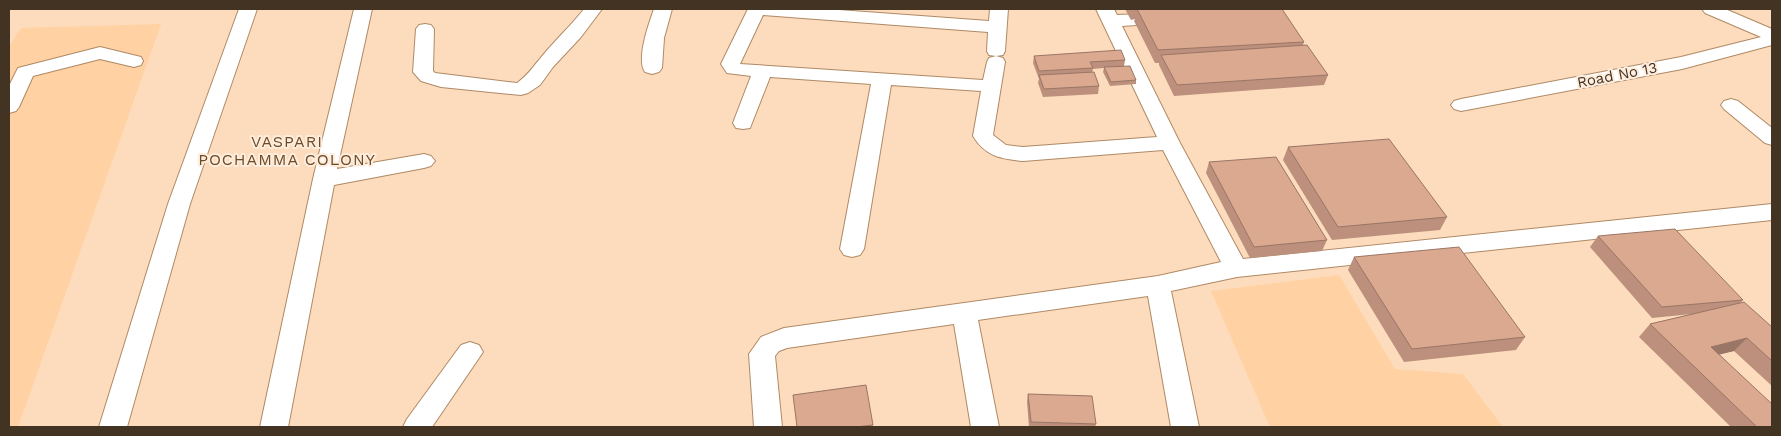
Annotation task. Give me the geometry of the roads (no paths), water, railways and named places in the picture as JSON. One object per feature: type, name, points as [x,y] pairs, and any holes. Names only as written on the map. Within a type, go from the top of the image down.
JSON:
[{"type":"street","points":[[113,427],[179,204],[248,9]]},
{"type":"street","points":[[274,427],[324,179],[363,9]]},
{"type":"street","points":[[425,29],[422,72],[428,77],[521,89],[533,82],[546,63],[575,33],[592,9]]},
{"type":"street","points":[[652,68],[652,45],[656,26],[663,9]]},
{"type":"street","points":[[992,86],[762,72],[734,69],[730,64],[731,58],[757,9],[852,13],[999,27]]},
{"type":"street","points":[[999,9],[996,56],[983,136],[990,146],[1003,152],[1023,154],[1170,144]]},
{"type":"street","points":[[1711,9],[1772,35]]},
{"type":"street","points":[[1179,17],[1108,15],[1170,144],[1225,249],[1238,268]]},
{"type":"street","name":"Road No 13","points":[[1460,105],[1682,63],[1772,40]]},
{"type":"street","points":[[9,107],[25,72],[100,52],[134,60]]},
{"type":"street","points":[[743,123],[762,72]]},
{"type":"street","points":[[852,250],[882,79]]},
{"type":"street","points":[[1730,105],[1772,138]]},
{"type":"street","points":[[324,179],[424,161]]},
{"type":"street","points":[[768,427],[762,354],[770,344],[784,338],[1158,285],[1238,268],[1772,212]]},
{"type":"street","points":[[1158,285],[1185,427]]},
{"type":"street","points":[[964,311],[984,427]]},
{"type":"street","points":[[417,427],[470,352]]},
{"type":"district","name":"VASPARI POCHAMMA COLONY","points":[[287,150]]}]
